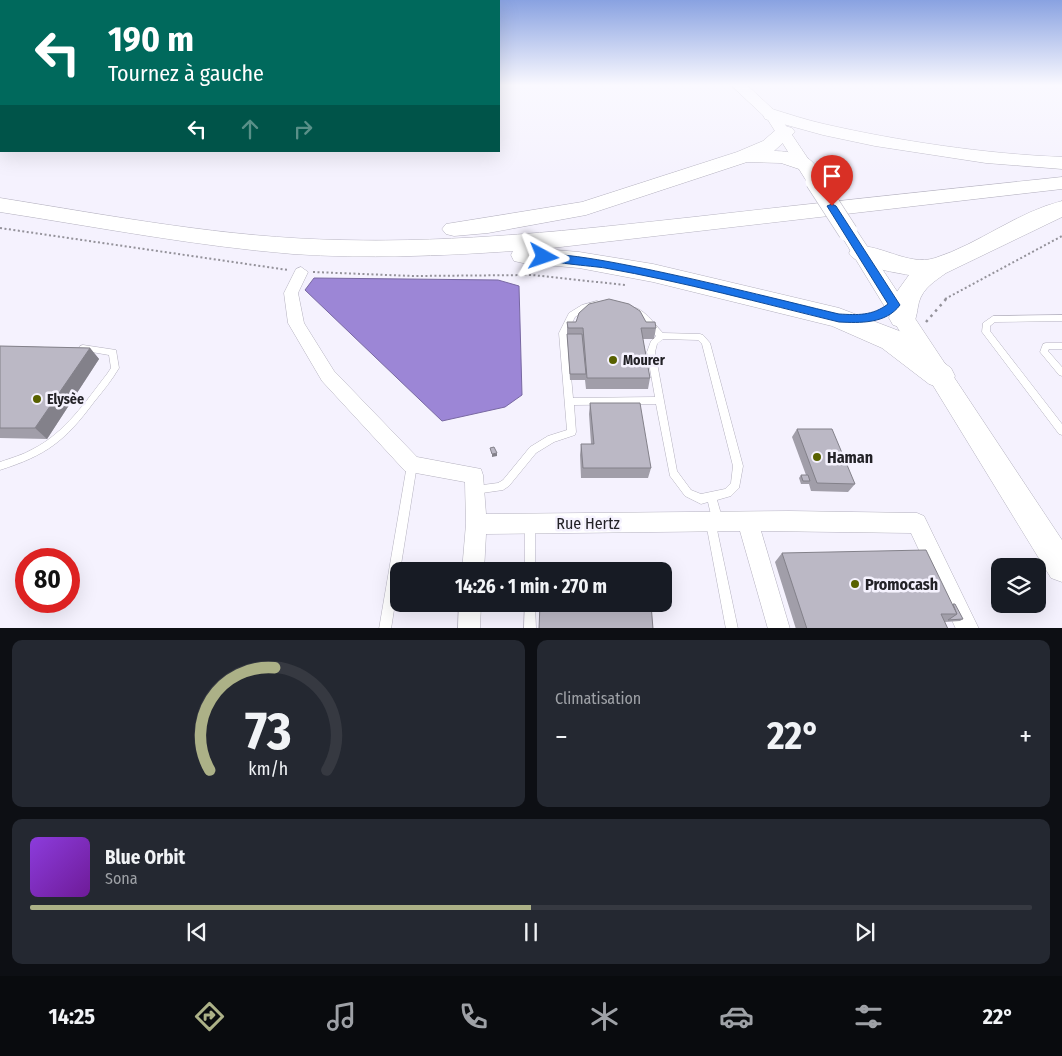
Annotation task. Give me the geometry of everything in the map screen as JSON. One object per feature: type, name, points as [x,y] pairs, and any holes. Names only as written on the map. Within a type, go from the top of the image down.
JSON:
[{"type":"highway","points":[[782,129],[806,136],[836,133]]},
{"type":"highway","points":[[782,129],[836,133],[982,157],[1062,163]]},
{"type":"highway","points":[[338,243],[488,226],[586,208],[770,146],[782,129]]},
{"type":"highway","points":[[744,156],[784,157],[810,173]]},
{"type":"highway","points":[[338,243],[530,232],[1062,174]]},
{"type":"highway","points":[[0,205],[219,238],[449,248],[533,242],[1062,183]]},
{"type":"highway","points":[[0,195],[338,243],[388,254],[509,254],[579,260],[653,273],[839,318],[892,340],[940,376]]},
{"type":"highway","points":[[839,318],[869,318],[882,315],[905,321],[904,301],[912,285],[937,266],[1062,208]]},
{"type":"highway","points":[[861,253],[889,263],[913,267],[937,266]]},
{"type":"main road","points":[[771,115],[782,129],[1062,567]]},
{"type":"street","points":[[301,272],[291,293],[296,323],[328,376],[412,465],[474,475],[476,524],[473,562]]},
{"type":"street","points":[[748,522],[779,628]]},
{"type":"street","name":"Rue Hertz","points":[[476,524],[917,523],[968,628]]},
{"type":"street","points":[[468,628],[469,612]]},
{"type":"lane","points":[[475,490],[500,486],[506,483],[533,450],[551,439],[572,432],[563,333],[572,315],[585,307],[608,304]]},
{"type":"lane","points":[[621,305],[640,313],[661,336]]},
{"type":"lane","points":[[1062,318],[993,319],[986,325],[986,332],[1062,431]]},
{"type":"lane","points":[[661,336],[700,337],[706,343],[738,466],[736,485],[728,494],[701,499],[688,493],[673,473],[651,352],[654,342],[661,336]]},
{"type":"lane","points":[[1062,346],[1046,346],[1044,352],[1062,373]]},
{"type":"lane","points":[[0,466],[37,454],[54,443],[115,368],[113,352],[77,348]]},
{"type":"lane","points":[[569,402],[660,400]]},
{"type":"lane","points":[[385,628],[412,465]]},
{"type":"lane","points":[[712,498],[732,628]]},
{"type":"lane","points":[[530,524],[530,562]]},
{"type":"lane","points":[[530,612],[530,628]]},
{"type":"path","points":[[0,228],[301,272]]},
{"type":"path","points":[[905,321],[927,320],[944,300],[1062,236]]},
{"type":"shaded area","points":[[314,278],[498,280],[519,286],[522,395],[505,407],[442,421],[305,290]]},
{"type":"building","name":"Mourer","points":[[609,299],[629,304],[640,311],[646,322],[655,322],[656,328],[641,328],[650,378],[587,378],[583,328],[568,328],[567,322],[576,322],[579,313],[589,304]]},
{"type":"building","points":[[567,334],[582,334],[586,374],[570,374]]},
{"type":"building","name":"Elysèe","points":[[0,346],[90,348],[35,428],[0,428]]},
{"type":"building","points":[[590,403],[640,403],[651,468],[583,468],[581,444],[594,444]]},
{"type":"building","name":"Haman","points":[[797,429],[832,429],[855,484],[817,483]]},
{"type":"building","points":[[494,447],[497,453],[492,454],[490,448]]},
{"type":"building","points":[[801,475],[808,475],[810,481],[803,481]]},
{"type":"building","name":"Promocash","points":[[926,550],[957,614],[941,614],[948,628],[807,628],[782,553]]},
{"type":"building","points":[[953,604],[955,604],[963,619],[948,620],[957,614]]},
{"type":"building","points":[[540,612],[652,612],[653,628],[539,628]]},
{"type":"place","name":"Mourer","points":[[613,360]]},
{"type":"place","name":"Elysèe","points":[[37,399]]},
{"type":"place","name":"Haman","points":[[817,457]]},
{"type":"place","name":"Promocash","points":[[855,584]]},
{"type":"route","points":[[544,257],[579,260],[653,273],[839,318],[862,319],[882,315],[894,305],[832,206]]}]
